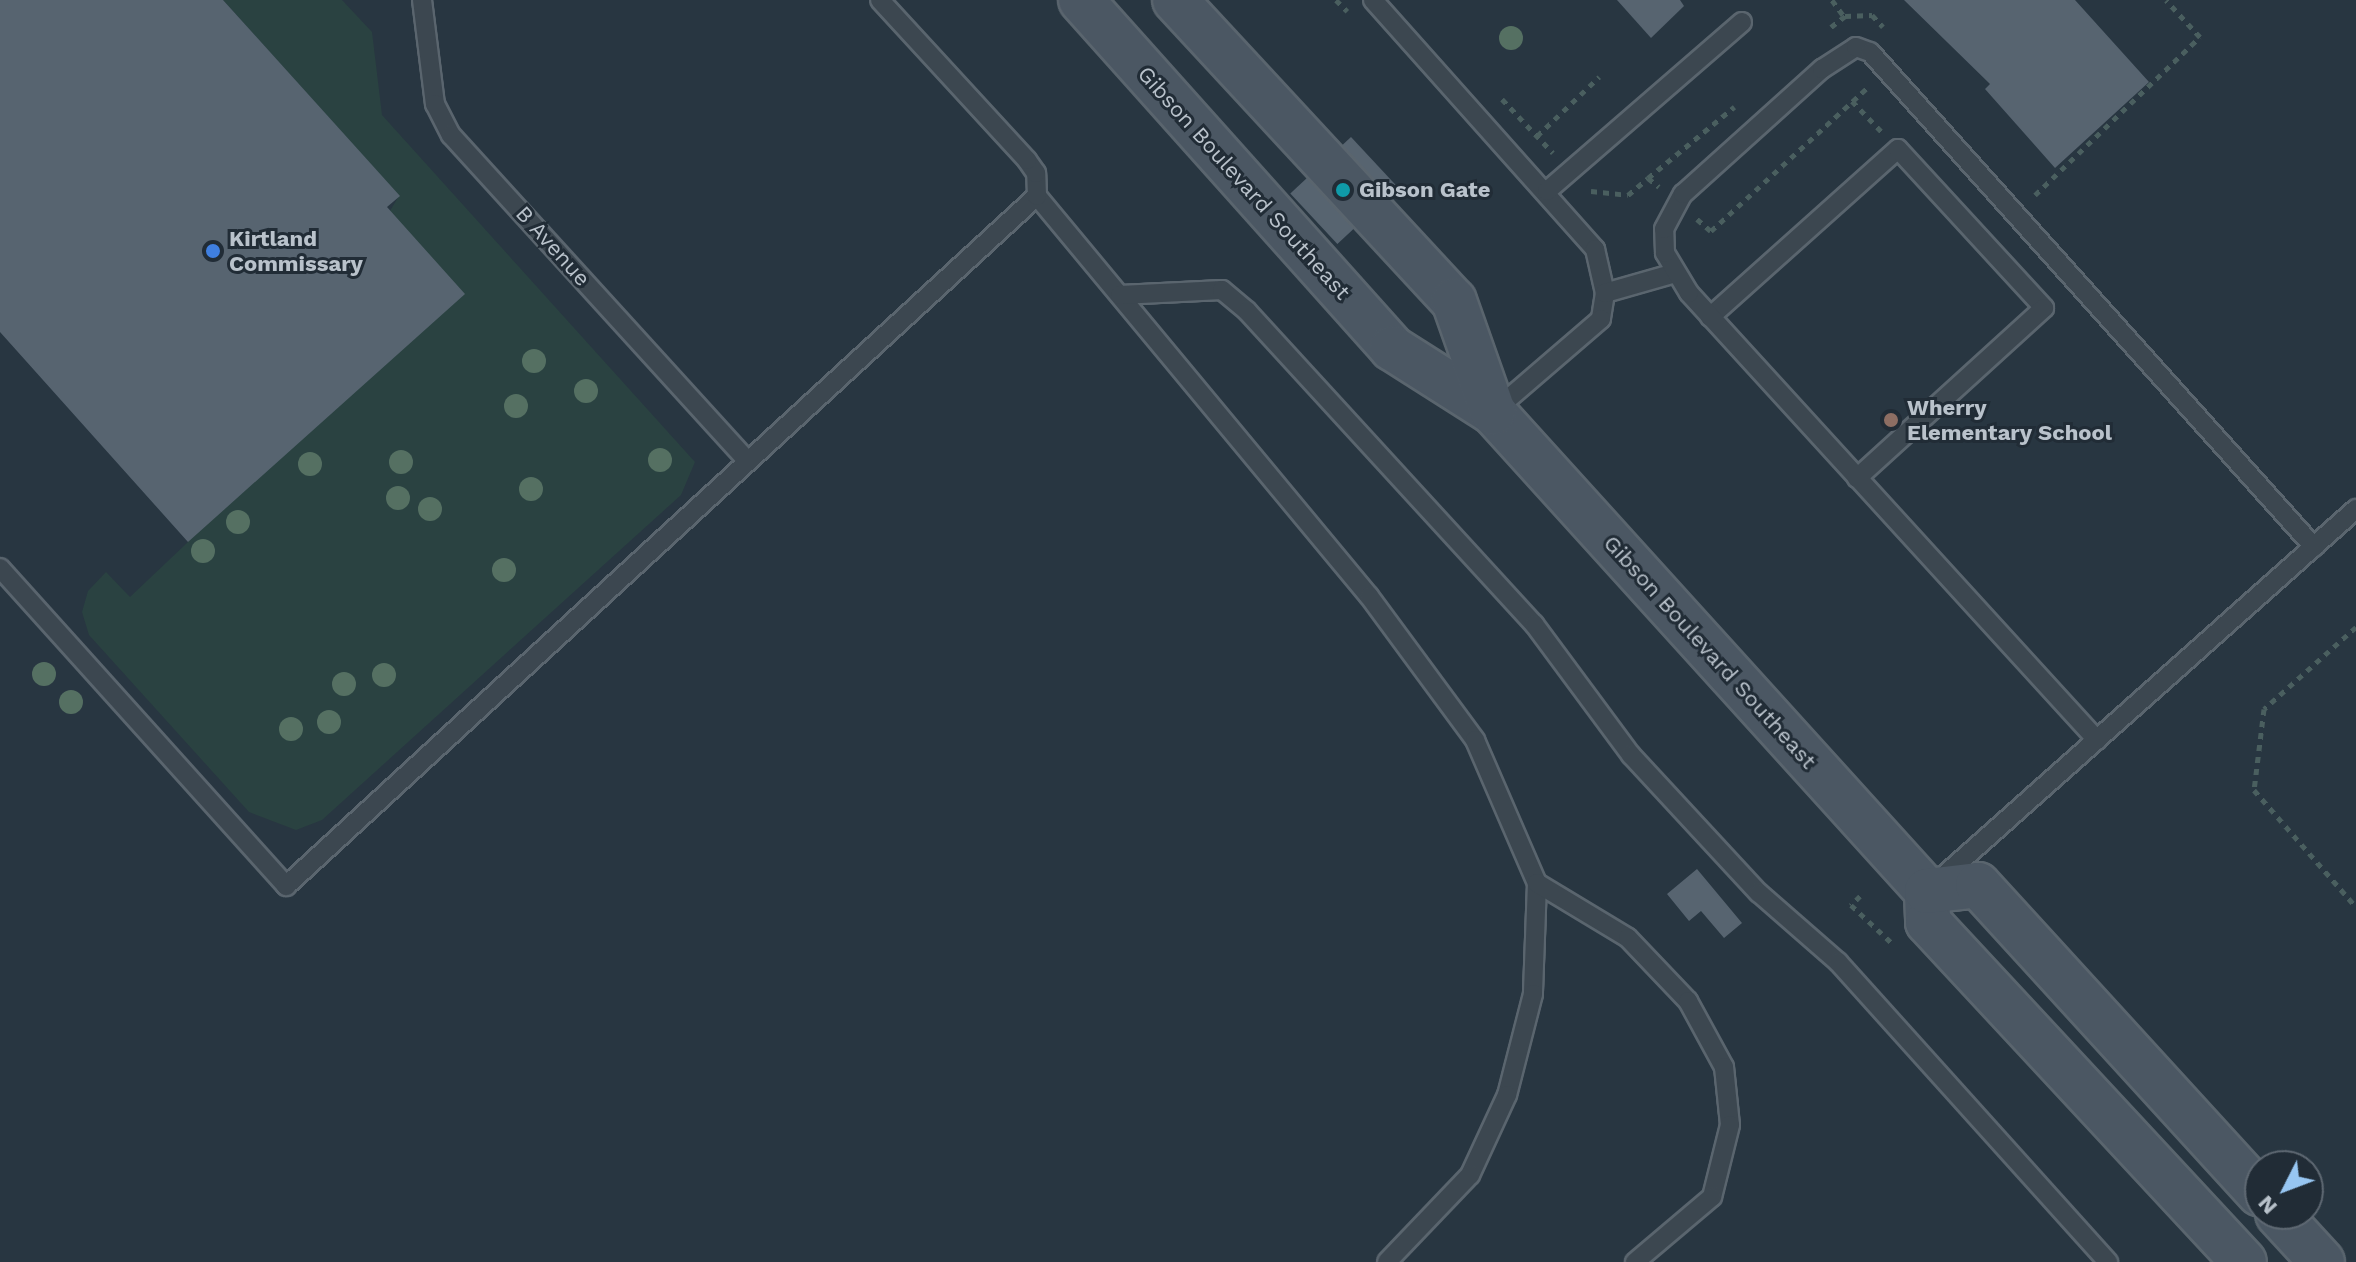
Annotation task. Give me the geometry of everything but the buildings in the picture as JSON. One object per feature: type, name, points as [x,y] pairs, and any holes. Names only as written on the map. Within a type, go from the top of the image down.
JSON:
[{"type":"main road","name":"Gibson Boulevard Southeast","points":[[1081,0],[1392,348],[1493,412],[1927,891]]},
{"type":"main road","name":"Gibson Boulevard Southeast","points":[[1175,0],[1454,301],[1493,412]]},
{"type":"main road","points":[[2244,1176],[1978,885],[1927,891],[1928,922],[2244,1262]]},
{"type":"main road","points":[[2293,1230],[2322,1262]]},
{"type":"lane","name":"B Avenue","points":[[422,0],[435,104],[451,135],[748,461]]},
{"type":"lane","points":[[880,0],[1027,160],[1036,173],[1037,196],[1369,596],[1475,740],[1537,883],[1533,994],[1507,1095],[1470,1175],[1387,1262]]},
{"type":"lane","points":[[1373,0],[1547,191],[1595,249],[1605,293],[1589,334],[1493,412]]},
{"type":"lane","points":[[1547,191],[1742,22]]},
{"type":"lane","points":[[2097,740],[1710,317],[1675,273],[1664,229],[1677,203],[1842,53],[1856,47],[1870,52],[2314,547]]},
{"type":"lane","points":[[1710,317],[1898,149],[2044,308],[1857,478]]},
{"type":"lane","points":[[0,568],[286,886],[1037,196]]},
{"type":"lane","points":[[1605,293],[1675,273]]},
{"type":"lane","points":[[1120,295],[1222,290],[1247,311],[1534,624],[1631,755],[1759,893],[1838,962],[2108,1262]]},
{"type":"lane","points":[[1927,891],[2356,509]]},
{"type":"lane","points":[[1537,883],[1628,938],[1688,1001],[1724,1067],[1730,1125],[1712,1197],[1635,1262]]},
{"type":"path","points":[[1832,0],[1845,16]]},
{"type":"path","points":[[2034,196],[2200,37],[2166,0]]},
{"type":"path","points":[[1599,77],[1537,136],[1588,190],[1628,195],[1648,178],[1711,231]]},
{"type":"path","points":[[1852,101],[1898,149]]},
{"type":"path","points":[[2356,627],[2264,709],[2254,790],[2356,907]]},
{"type":"green space","points":[[223,0],[342,0],[372,32],[382,115],[695,462],[681,495],[322,820],[296,830],[249,812],[89,635],[82,612],[88,591],[106,572],[130,597],[188,542],[399,196]]},
{"type":"place","name":"Gibson Gate","points":[[1343,190]]},
{"type":"place","name":"Kirtland Commissary","points":[[213,251]]},
{"type":"place","name":"Wherry Elementary School","points":[[1891,420]]}]
